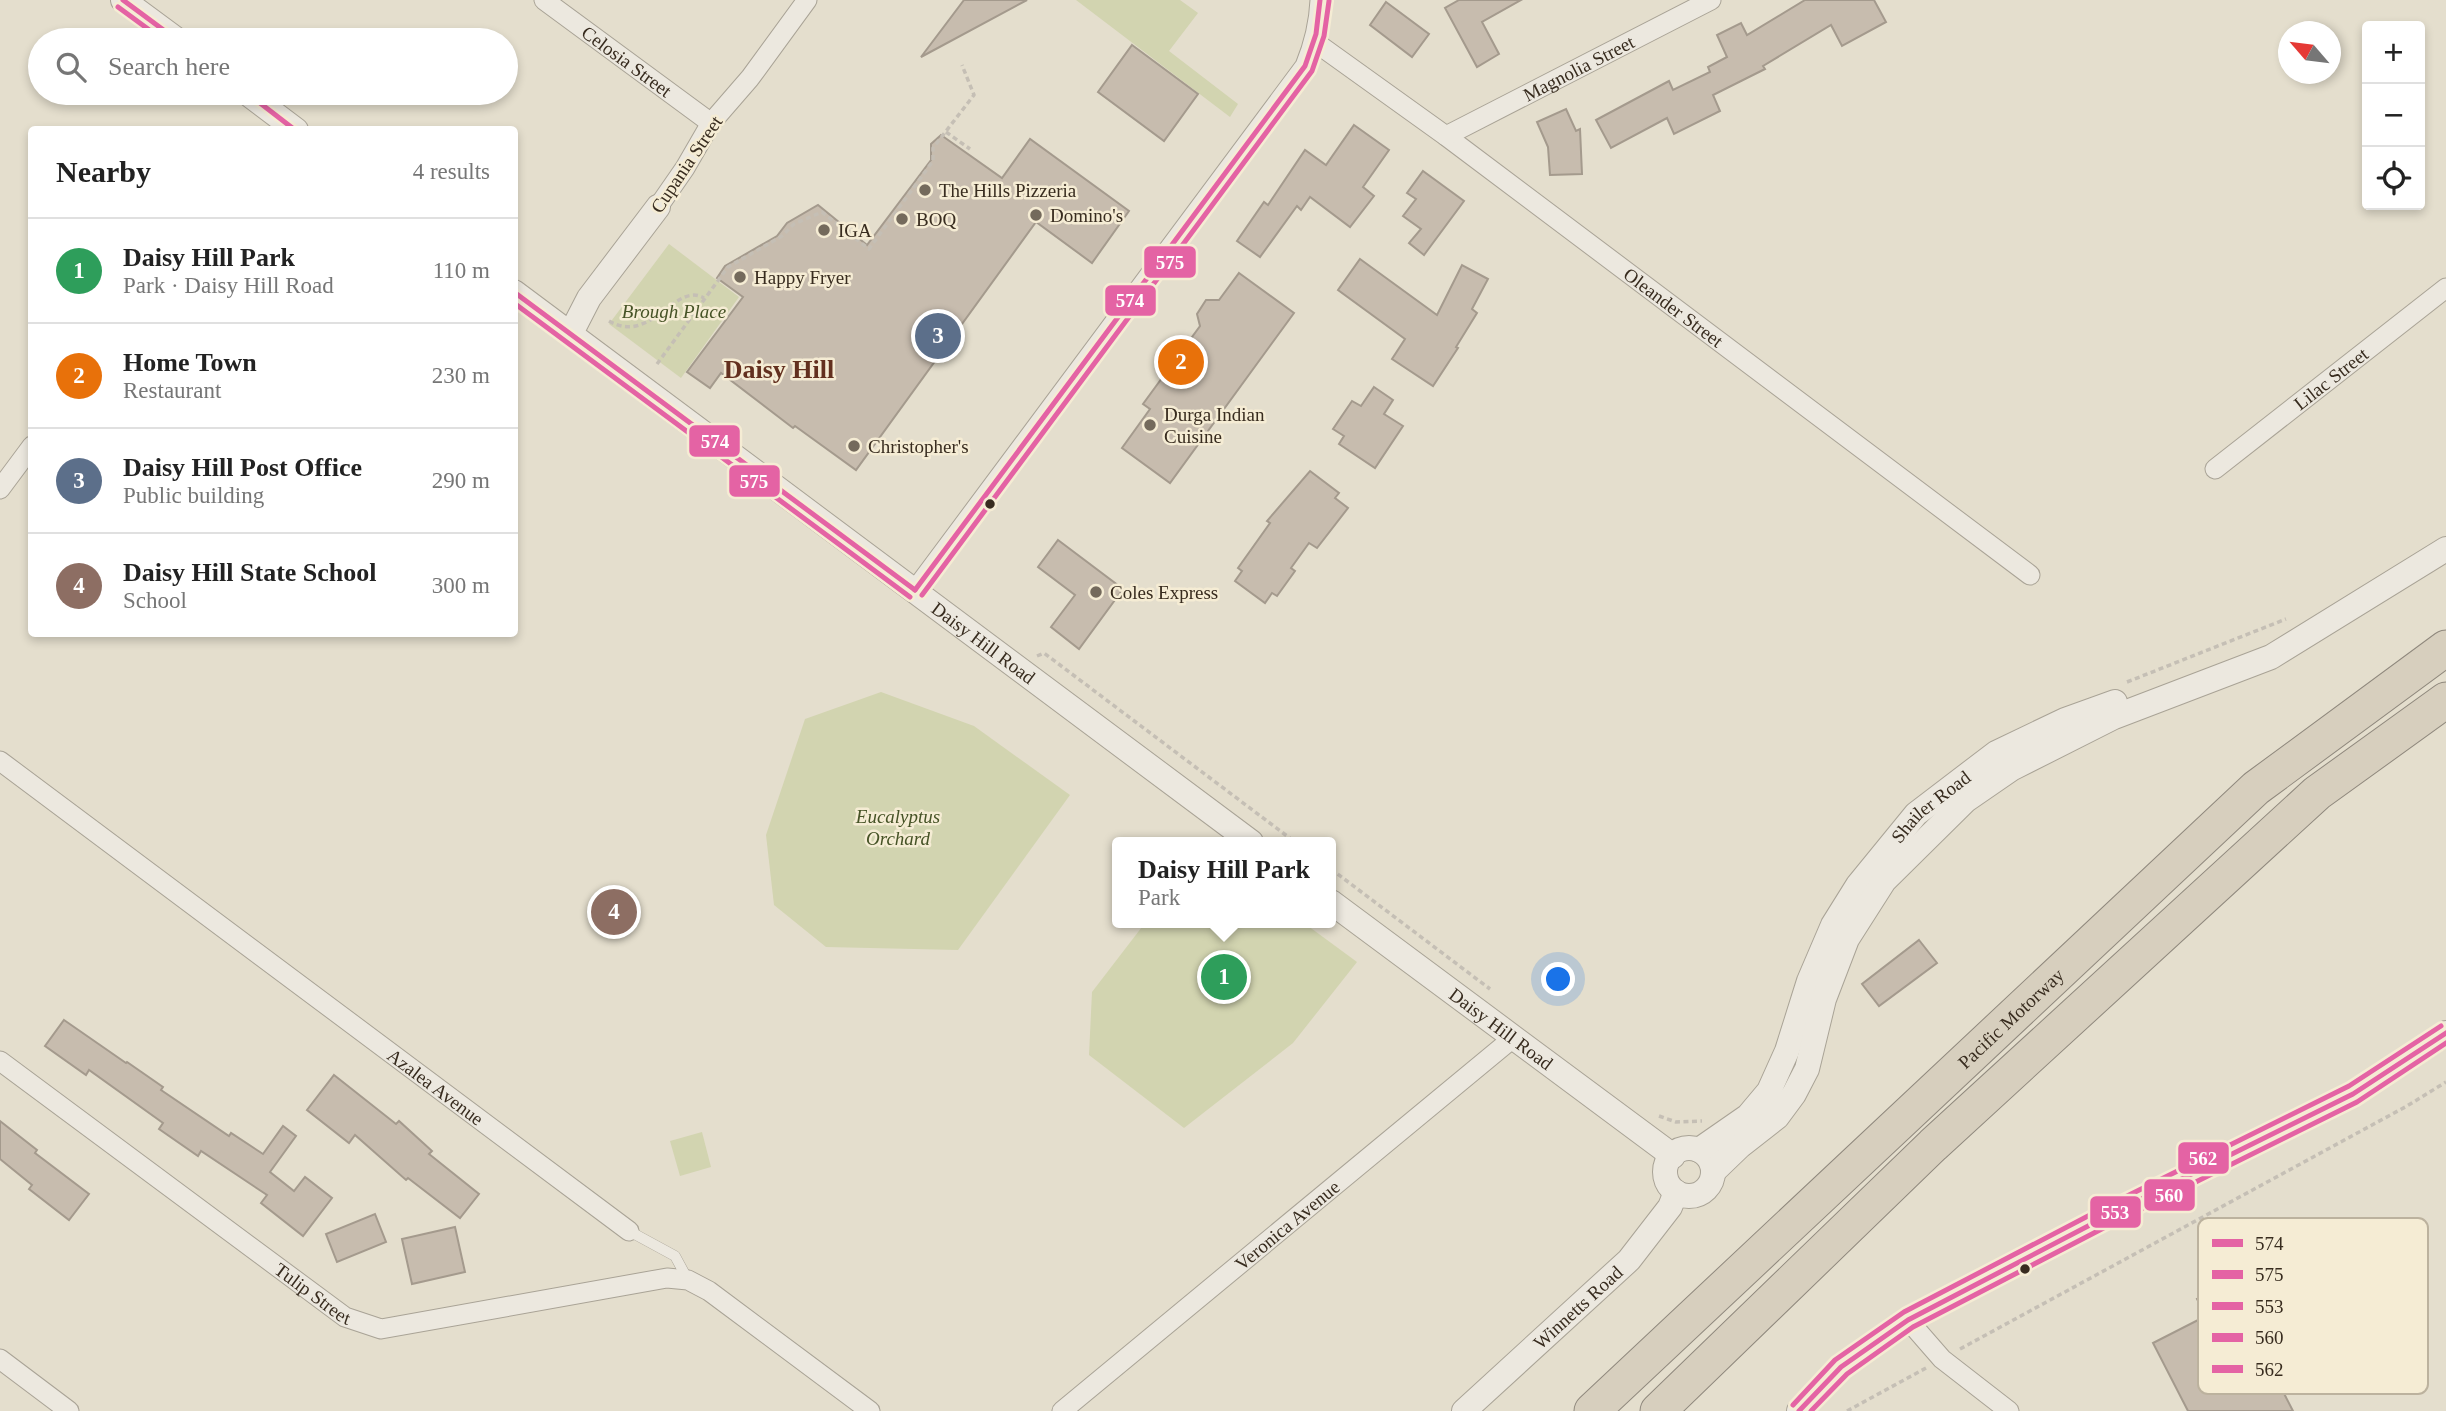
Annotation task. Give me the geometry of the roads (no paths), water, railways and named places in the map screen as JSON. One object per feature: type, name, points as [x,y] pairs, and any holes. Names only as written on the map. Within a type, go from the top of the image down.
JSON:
[{"type":"highway","name":"Pacific Motorway","points":[[1592,1411],[2256,788],[2446,648]]},
{"type":"highway","points":[[1658,1411],[1933,1145],[2317,793],[2446,700]]},
{"type":"street","points":[[123,0],[161,28]]},
{"type":"street","name":"Celosia Street","points":[[544,0],[711,123]]},
{"type":"street","name":"Cupania Street","points":[[571,333],[589,298],[658,207],[711,123],[750,78],[807,0]]},
{"type":"street","points":[[915,590],[1305,66],[1320,22],[1320,0]]},
{"type":"street","name":"Magnolia Street","points":[[1446,136],[1711,0]]},
{"type":"street","name":"Oleander Street","points":[[1315,41],[1446,136],[2030,575]]},
{"type":"street","points":[[263,105],[291,126]]},
{"type":"street","name":"Lilac Street","points":[[2215,469],[2446,288]]},
{"type":"street","name":"Daisy Hill Road","points":[[518,295],[1244,837]]},
{"type":"street","points":[[0,489],[28,451]]},
{"type":"street","name":"Shailer Road","points":[[1713,1172],[1740,1146],[1777,1117],[1794,1094],[1807,1069],[1824,999],[1847,939],[1884,881],[1966,800],[2011,769],[2114,717],[2271,657],[2446,549]]},
{"type":"street","name":"Shailer Road","points":[[1699,1150],[1748,1116],[1769,1091],[1787,1051],[1809,981],[1833,925],[1858,885],[1916,814],[1996,753],[2065,720],[2154,688],[2209,664],[2314,629]]},
{"type":"street","name":"Azalea Avenue","points":[[0,761],[629,1231]]},
{"type":"street","name":"Daisy Hill Road","points":[[1336,906],[1673,1156]]},
{"type":"street","points":[[1798,1411],[1841,1367],[1908,1320],[2103,1218],[2353,1094],[2446,1033]]},
{"type":"street","name":"Veronica Avenue","points":[[1062,1411],[1513,1038]]},
{"type":"street","name":"Tulip Street","points":[[0,1061],[345,1317],[363,1324],[381,1329],[667,1278],[688,1280]]},
{"type":"street","points":[[1685,1149],[1699,1150],[1709,1159],[1713,1172],[1709,1186],[1697,1195],[1682,1195],[1676,1192],[1665,1174],[1673,1156],[1685,1149]]},
{"type":"street","name":"Winnetts Road","points":[[1464,1411],[1629,1260],[1670,1207],[1676,1192]]},
{"type":"street","name":"Azalea Avenue","points":[[688,1280],[709,1291],[870,1411]]},
{"type":"street","points":[[1908,1320],[1942,1359],[2009,1411]]},
{"type":"street","points":[[0,1359],[69,1411]]},
{"type":"lane","name":"Azalea Avenue","points":[[629,1231],[675,1256],[688,1280]]},
{"type":"place","name":"The Hills Pizzeria","points":[[925,190]]},
{"type":"place","name":"Domino's","points":[[1036,215]]},
{"type":"place","name":"BOQ","points":[[902,219]]},
{"type":"place","name":"IGA","points":[[824,230]]},
{"type":"place","name":"Happy Fryer","points":[[740,277]]},
{"type":"place","name":"Daisy Hill Post Office","points":[[938,336]]},
{"type":"place","name":"Home Town","points":[[1181,362]]},
{"type":"place","name":"Durga Indian Cuisine","points":[[1150,425]]},
{"type":"place","name":"Christopher's","points":[[854,446]]},
{"type":"place","name":"Coles Express","points":[[1096,592]]},
{"type":"place","name":"Daisy Hill State School","points":[[614,912]]},
{"type":"place","name":"Daisy Hill Park","points":[[1224,977]]},
{"type":"district","name":"Daisy Hill","points":[[779,369]]},
{"type":"park label","name":"Brough Place","points":[[674,311]]},
{"type":"park label","name":"Eucalyptus Orchard","points":[[898,827]]}]
